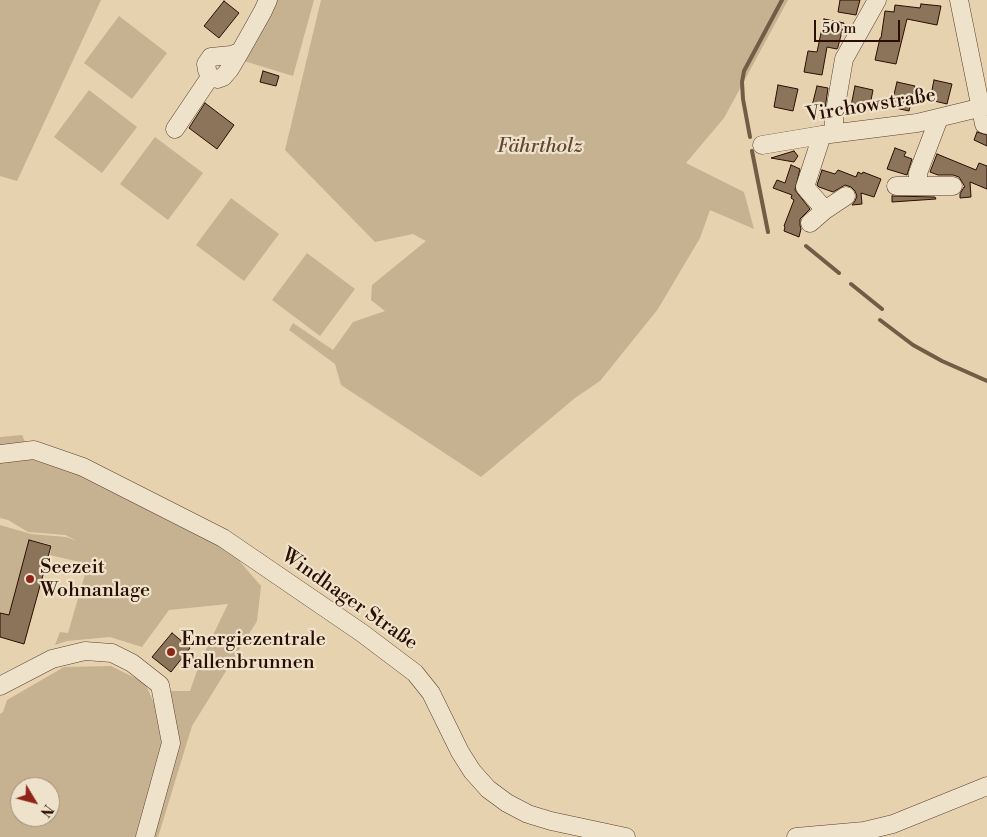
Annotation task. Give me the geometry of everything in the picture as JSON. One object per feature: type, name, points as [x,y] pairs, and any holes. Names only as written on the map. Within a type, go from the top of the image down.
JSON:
[{"type":"street","points":[[175,129],[210,77],[218,79],[223,77],[240,52],[268,0]]},
{"type":"street","points":[[825,210],[805,188],[834,117],[844,59],[877,0]]},
{"type":"street","points":[[960,0],[985,113]]},
{"type":"street","name":"Virchowstraße","points":[[762,145],[828,134],[917,123],[939,118],[985,113]]},
{"type":"street","points":[[918,186],[918,173],[939,118]]},
{"type":"street","points":[[896,186],[953,186]]},
{"type":"street","points":[[810,223],[846,196]]},
{"type":"street","name":"Windhager Straße","points":[[0,454],[34,450],[82,467],[223,538],[362,633],[415,673],[431,693],[460,752],[472,771],[488,788],[507,803],[528,814],[551,821],[626,837]]},
{"type":"street","points":[[0,686],[52,659],[85,651],[112,653],[132,663],[160,685],[171,743],[145,837]]},
{"type":"street","points":[[796,837],[864,831],[893,824],[987,786]]},
{"type":"green space","points":[[0,0],[101,0],[17,181],[0,176]]},
{"type":"green space","points":[[276,0],[314,0],[293,76],[244,61],[259,37]]},
{"type":"green space","name":"Fährtholz","points":[[321,0],[788,0],[724,118],[686,163],[744,192],[754,229],[710,210],[700,238],[658,309],[600,381],[575,398],[481,477],[341,385],[335,364],[289,330],[293,323],[333,350],[353,322],[385,311],[371,300],[372,285],[426,241],[413,234],[375,242],[285,150]]},
{"type":"green space","points":[[119,16],[167,53],[132,99],[84,63]]},
{"type":"green space","points":[[89,90],[137,127],[102,173],[54,137]]},
{"type":"green space","points":[[155,137],[203,173],[168,220],[120,184]]},
{"type":"green space","points":[[231,198],[279,234],[244,281],[196,245]]},
{"type":"green space","points":[[307,253],[355,289],[320,336],[272,300]]},
{"type":"green space","points":[[22,435],[26,444],[0,448],[0,437]]},
{"type":"green space","points":[[28,458],[78,475],[229,549],[261,586],[257,621],[192,726],[158,837],[0,837],[0,714],[3,712],[7,700],[64,667],[111,666],[145,683],[157,710],[162,747],[169,691],[190,691],[200,662],[228,604],[169,610],[142,647],[110,637],[67,641],[55,645],[60,632],[68,633],[88,564],[50,555],[52,545],[30,540],[9,615],[0,613],[0,525],[31,534],[66,537],[77,541],[65,535],[28,532],[8,520],[0,518],[0,461]]},
{"type":"building","points":[[840,0],[860,0],[856,15],[838,12]]},
{"type":"building","points":[[224,1],[239,13],[219,38],[204,26]]},
{"type":"building","points":[[921,4],[941,6],[937,25],[907,19],[896,64],[875,60],[885,11],[894,12],[895,5],[920,8]]},
{"type":"building","points":[[824,19],[844,23],[838,47],[837,49],[827,47],[822,75],[804,72],[808,51],[817,52]]},
{"type":"building","points":[[263,71],[279,76],[276,86],[260,82]]},
{"type":"building","points":[[934,80],[952,84],[947,104],[930,100]]},
{"type":"building","points":[[897,82],[915,86],[909,111],[891,107]]},
{"type":"building","points":[[778,85],[798,89],[793,111],[774,107]]},
{"type":"building","points":[[817,86],[828,88],[825,109],[812,106]]},
{"type":"building","points":[[855,86],[873,90],[869,110],[851,106]]},
{"type":"building","points":[[205,103],[234,125],[217,149],[189,128]]},
{"type":"building","points":[[977,132],[987,135],[987,146],[974,140]]},
{"type":"building","points":[[895,148],[906,152],[904,156],[912,159],[907,175],[887,169]]},
{"type":"building","points":[[794,151],[798,156],[794,162],[771,158]]},
{"type":"building","points":[[937,154],[976,170],[979,163],[987,166],[987,189],[970,182],[971,197],[960,198],[960,194],[965,187],[959,177],[938,175],[930,172]]},
{"type":"building","points":[[791,165],[800,169],[795,190],[810,209],[800,219],[801,229],[799,237],[784,231],[784,226],[794,200],[791,198],[792,195],[773,188],[777,180],[785,183]]},
{"type":"building","points":[[822,170],[835,174],[838,170],[856,177],[858,172],[862,174],[863,172],[881,179],[874,197],[861,193],[862,204],[852,205],[857,196],[851,187],[845,185],[833,192],[817,185]]},
{"type":"building","points":[[892,196],[935,197],[936,199],[892,202]]},
{"type":"building","name":"Seezeit Wohnanlage","points":[[29,540],[51,546],[24,644],[0,637],[0,613],[9,615]]},
{"type":"building","name":"Energiezentrale Fallenbrunnen","points":[[172,633],[190,648],[171,672],[152,657]]},
{"type":"waterway","points":[[750,137],[743,99],[742,82],[744,71],[782,0]]},
{"type":"waterway","points":[[752,151],[768,232]]},
{"type":"waterway","points":[[806,246],[839,273]]},
{"type":"waterway","points":[[851,284],[882,309]]},
{"type":"waterway","points":[[880,320],[913,345],[942,361],[987,381]]},
{"type":"place","name":"Seezeit Wohnanlage","points":[[30,579]]},
{"type":"place","name":"Energiezentrale Fallenbrunnen","points":[[171,652]]}]
